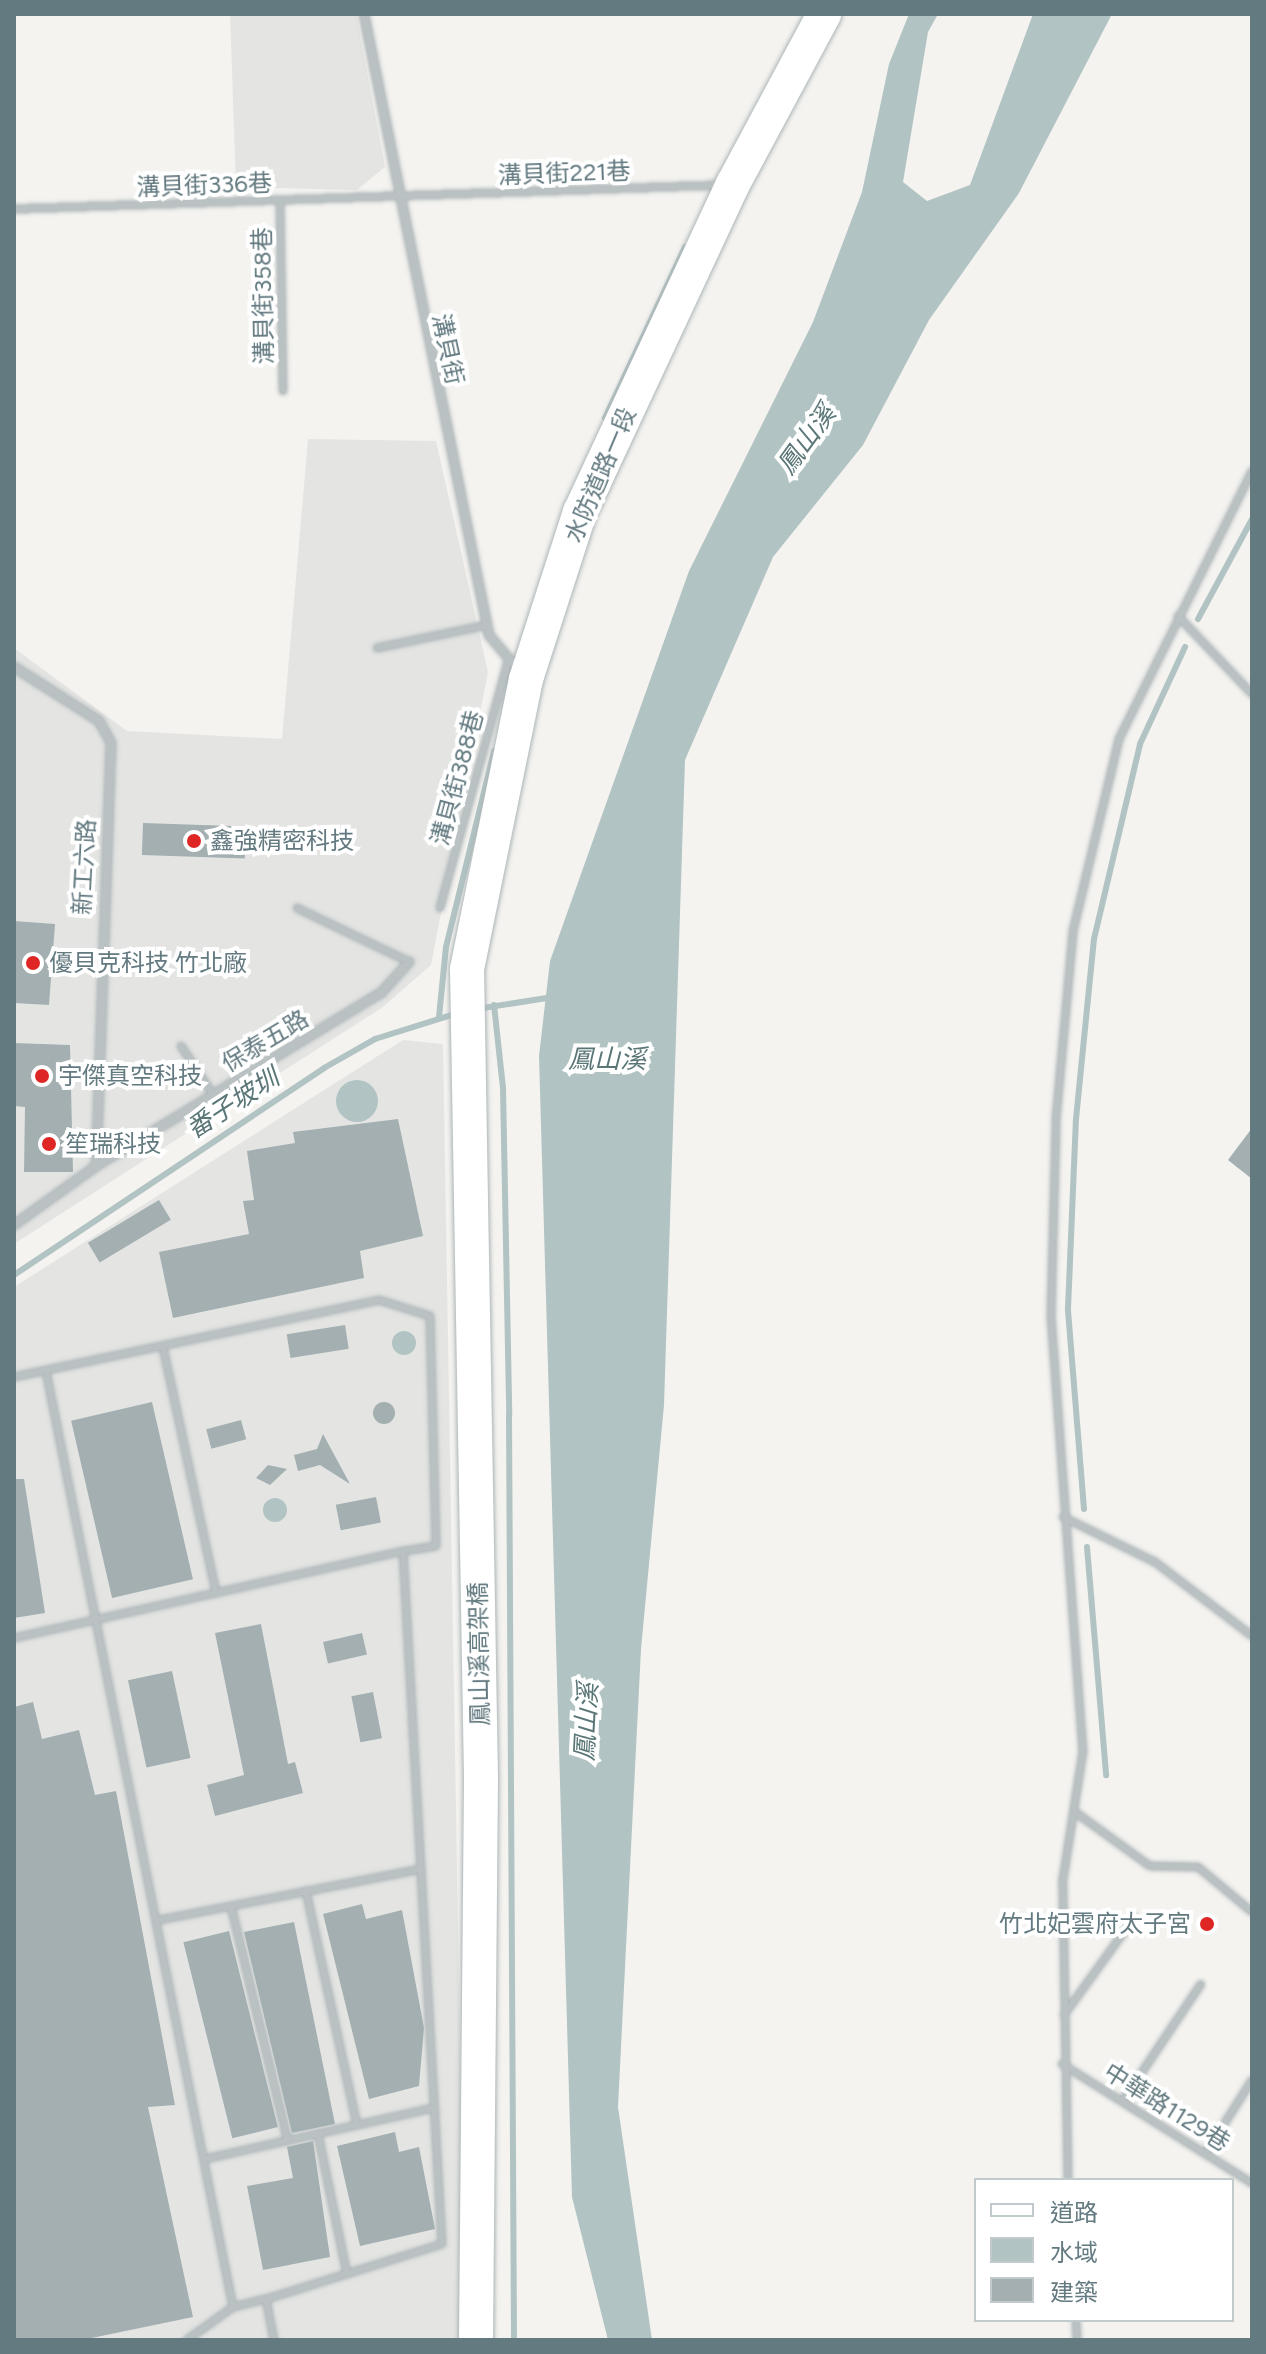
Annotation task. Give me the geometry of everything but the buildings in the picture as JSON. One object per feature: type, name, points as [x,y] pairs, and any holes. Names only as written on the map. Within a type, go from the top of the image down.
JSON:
[{"type":"street","name":"溝貝街","points":[[364,14],[396,197],[487,625],[517,669]]},
{"type":"street","name":"水防道路一段","points":[[467,969],[517,669],[580,512],[733,184],[824,14]]},
{"type":"street","name":"新工六路","points":[[14,667],[99,721],[111,743],[96,1166]]},
{"type":"street","name":"保泰五路","points":[[14,1225],[96,1166],[381,993],[409,962]]},
{"type":"street","name":"鳳山溪高架橋","points":[[467,969],[481,1778],[476,2340]]},
{"type":"lane","name":"溝貝街221巷","points":[[396,197],[733,184]]},
{"type":"lane","name":"溝貝街336巷","points":[[14,209],[396,197]]},
{"type":"lane","name":"溝貝街358巷","points":[[280,201],[283,391]]},
{"type":"lane","points":[[1068,2178],[1062,2064],[1063,1879],[1083,1752],[1063,1517],[1051,1316],[1056,1119],[1073,931],[1119,739],[1252,471]]},
{"type":"lane","points":[[1178,616],[1252,694]]},
{"type":"lane","points":[[377,648],[487,625]]},
{"type":"lane","name":"溝貝街388巷","points":[[440,908],[517,669]]},
{"type":"lane","points":[[297,908],[409,962]]},
{"type":"lane","points":[[181,1046],[214,1096]]},
{"type":"lane","points":[[14,1377],[379,1300],[430,1316],[436,1546],[14,1638]]},
{"type":"lane","points":[[163,1347],[216,1593]]},
{"type":"lane","points":[[46,1371],[159,1920],[233,2307]]},
{"type":"lane","points":[[1063,1517],[1155,1562],[1252,1636]]},
{"type":"lane","points":[[187,2340],[233,2307],[442,2244],[403,1551]]},
{"type":"lane","points":[[1075,1812],[1150,1866],[1198,1867],[1252,1912]]},
{"type":"lane","points":[[159,1920],[421,1869]]},
{"type":"lane","points":[[306,1891],[357,2125]]},
{"type":"lane","points":[[231,1906],[288,2141]]},
{"type":"lane","points":[[1064,2015],[1134,1918]]},
{"type":"lane","points":[[1124,2099],[1201,1984]]},
{"type":"lane","name":"中華路1129巷","points":[[1062,2064],[1124,2099],[1252,2183]]},
{"type":"lane","points":[[1207,2151],[1252,2080]]},
{"type":"lane","points":[[205,2159],[434,2108]]},
{"type":"lane","points":[[318,2134],[347,2274]]},
{"type":"lane","points":[[266,2299],[274,2340]]},
{"type":"shaded area","points":[[230,14],[356,14],[385,167],[357,190],[236,187]]},
{"type":"shaded area","points":[[308,439],[436,441],[488,672],[431,965],[383,1007],[14,1244],[14,648],[127,731],[282,739]]},
{"type":"shaded area","points":[[403,1040],[443,1044],[465,2340],[14,2340],[14,1287]]},
{"type":"water","name":"鳳山溪","points":[[909,14],[938,14],[928,32],[903,182],[927,201],[970,185],[1033,14],[1112,14],[1019,193],[929,320],[863,445],[773,557],[685,760],[664,1405],[641,1649],[618,2107],[652,2340],[608,2340],[572,2197],[539,1056],[550,961],[689,571],[813,322],[862,192],[889,64]]},
{"type":"water","points":[[357,1080],[372,1086],[378,1101],[372,1116],[357,1122],[342,1116],[336,1101],[342,1086]]},
{"type":"water","points":[[404,1331],[413,1334],[416,1343],[413,1352],[404,1355],[395,1352],[392,1343],[395,1334]]},
{"type":"water","points":[[275,1498],[284,1501],[287,1510],[284,1519],[275,1522],[266,1519],[263,1510],[266,1501]]},
{"type":"waterway","points":[[605,418],[685,247]]},
{"type":"waterway","points":[[1198,619],[1252,519]]},
{"type":"waterway","points":[[1084,1509],[1068,1309],[1076,1119],[1094,939],[1140,744],[1185,647]]},
{"type":"waterway","points":[[439,1017],[446,947],[494,751]]},
{"type":"waterway","points":[[477,1009],[553,997]]},
{"type":"waterway","points":[[494,1005],[503,1088],[509,1415],[514,2340]]},
{"type":"waterway","name":"番子坡圳","points":[[14,1275],[324,1068],[375,1039],[458,1013]]},
{"type":"waterway","points":[[1087,1547],[1106,1775]]},
{"type":"place","name":"鑫強精密科技","points":[[194,841]]},
{"type":"place","name":"優貝克科技 竹北廠","points":[[33,963]]},
{"type":"place","name":"宇傑真空科技","points":[[42,1076]]},
{"type":"place","name":"笙瑞科技","points":[[49,1144]]},
{"type":"place","name":"竹北妃雲府太子宮","points":[[1207,1924]]}]
